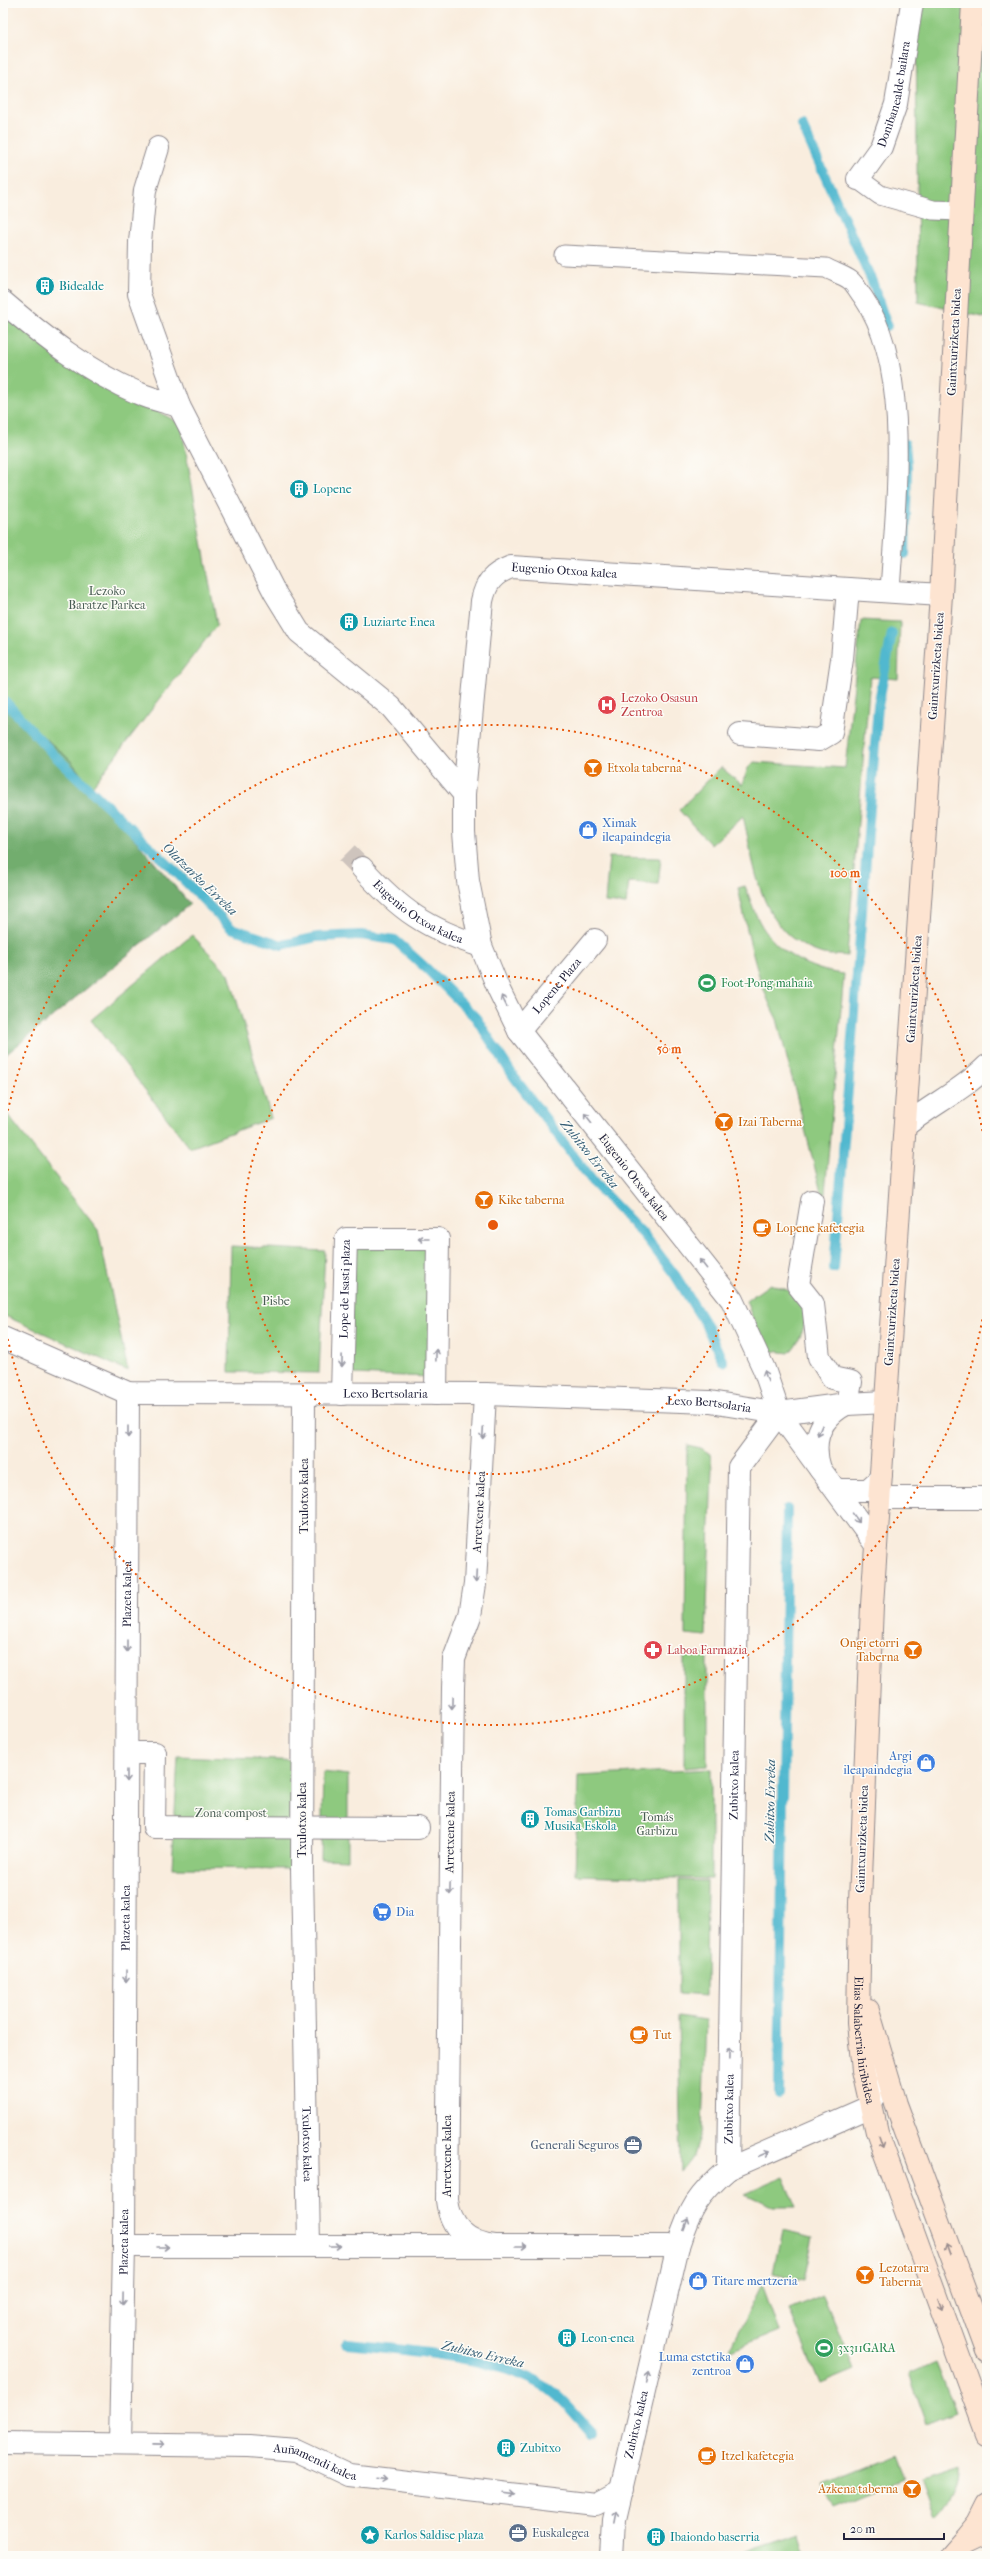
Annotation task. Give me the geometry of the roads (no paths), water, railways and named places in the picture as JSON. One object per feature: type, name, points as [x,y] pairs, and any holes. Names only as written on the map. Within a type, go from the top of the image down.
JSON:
[{"type":"main road","name":"Gaintxurizketa bidea","points":[[859,1975],[870,1648],[941,595],[973,3]]},
{"type":"main road","name":"Elias Salaberria hiribidea","points":[[859,1975],[896,2104],[987,2351]]},
{"type":"main road","name":"Elias Salaberria hiribidea","points":[[859,1975],[858,2023],[863,2070],[870,2105],[888,2163],[987,2434]]},
{"type":"main road","points":[[957,2548],[978,2523],[987,2505]]},
{"type":"main road","points":[[957,2548],[987,2529]]},
{"type":"street","name":"Donibanealde bailara","points":[[858,179],[881,147],[896,104],[912,3]]},
{"type":"street","points":[[158,148],[144,190],[140,242],[139,294],[179,406],[275,593],[299,632],[392,707],[464,794]]},
{"type":"street","points":[[3,302],[35,330],[79,360],[138,394],[179,406]]},
{"type":"street","name":"Eugenio Otxoa kalea","points":[[820,1469],[779,1413],[764,1369],[732,1300],[519,1031],[499,990],[481,946],[468,881],[464,794],[485,588],[491,578],[500,571],[511,567],[941,595]]},
{"type":"street","points":[[740,734],[819,740],[831,733],[842,659],[848,589]]},
{"type":"street","name":"Eugenio Otxoa kalea","points":[[362,868],[388,898],[423,923],[481,946]]},
{"type":"street","name":"Lopene Plaza","points":[[519,1031],[595,940]]},
{"type":"street","points":[[905,1126],[925,1110],[974,1079],[987,1066]]},
{"type":"street","points":[[812,1201],[798,1285],[813,1304],[819,1357],[832,1378],[851,1382],[847,1404]]},
{"type":"street","name":"Lope de Isasti plaza","points":[[342,1394],[346,1239],[438,1239],[436,1394]]},
{"type":"street","name":"Lexo Bertsolaria","points":[[3,1338],[128,1393],[485,1394],[710,1402],[779,1413],[847,1404]]},
{"type":"street","name":"Plazeta kalea","points":[[120,2444],[124,2246],[128,1393]]},
{"type":"street","name":"Txulotxo kalea","points":[[304,1394],[302,1829],[309,2246]]},
{"type":"street","name":"Arretxene kalea","points":[[485,1394],[475,1584],[470,1616],[454,1659],[447,2200],[448,2210],[458,2230],[468,2239],[481,2245],[495,2246]]},
{"type":"street","points":[[876,1545],[820,1469],[815,1443],[818,1431],[825,1419],[847,1404],[886,1402]]},
{"type":"street","name":"Zubitxo kalea","points":[[728,2169],[739,1467],[779,1413]]},
{"type":"street","points":[[836,1490],[868,1490],[879,1480],[881,1474]]},
{"type":"street","points":[[880,1498],[987,1498]]},
{"type":"street","points":[[127,1753],[155,1753],[154,1827],[302,1829],[418,1828]]},
{"type":"street","points":[[870,2105],[880,2085],[883,2063]]},
{"type":"street","name":"Zubitxo kalea","points":[[612,2556],[614,2520],[678,2246],[695,2203],[708,2186],[728,2169],[846,2118],[870,2105]]},
{"type":"street","name":"Arretxene kalea","points":[[124,2246],[678,2246]]},
{"type":"street","name":"Auñamendi kalea","points":[[3,2443],[249,2446],[296,2450],[349,2475],[596,2504],[622,2490]]},
{"type":"lane","points":[[858,179],[880,195],[933,210],[961,211]]},
{"type":"lane","points":[[564,255],[826,268],[851,280],[870,308],[886,348],[893,388],[897,447],[890,591]]},
{"type":"waterway","points":[[802,125],[872,281],[887,326]]},
{"type":"waterway","points":[[905,444],[907,466],[905,554]]},
{"type":"waterway","points":[[834,1268],[878,706],[892,633]]},
{"type":"waterway","name":"Olatzarko Erreka","points":[[3,699],[53,754],[176,872],[231,928],[282,945],[317,937],[361,935],[395,940],[427,969],[476,1018],[514,1077],[594,1183],[644,1235],[675,1275],[706,1325],[723,1362]]},
{"type":"waterway","name":"Zubitxo Erreka","points":[[779,2094],[787,1509]]},
{"type":"waterway","name":"Zubitxo Erreka","points":[[347,2344],[419,2352],[471,2360],[496,2366],[539,2383],[547,2388],[554,2393],[592,2433]]},
{"type":"tunnel","points":[[347,853],[362,868]]},
{"type":"place","name":"Bidealde","points":[[45,286]]},
{"type":"place","name":"Lopene","points":[[299,489]]},
{"type":"place","name":"Luziarte Enea","points":[[349,622]]},
{"type":"place","name":"Lezoko Osasun Zentroa","points":[[607,705]]},
{"type":"place","name":"Etxola taberna","points":[[593,768]]},
{"type":"place","name":"Ximak ileapaindegia","points":[[588,830]]},
{"type":"place","name":"Foot-Pong mahaia","points":[[707,983]]},
{"type":"place","name":"Izai Taberna","points":[[724,1122]]},
{"type":"place","name":"Kike taberna","points":[[484,1200]]},
{"type":"place","name":"Lopene kafetegia","points":[[762,1228]]},
{"type":"place","name":"Laboa Farmazia","points":[[653,1650]]},
{"type":"place","name":"Ongi etorri Taberna","points":[[913,1650]]},
{"type":"place","name":"Argi ileapaindegia","points":[[926,1763]]},
{"type":"place","name":"Tomas Garbizu Musika Eskola","points":[[530,1819]]},
{"type":"place","name":"Dia","points":[[382,1912]]},
{"type":"place","name":"Tut","points":[[639,2035]]},
{"type":"place","name":"Generali Seguros","points":[[633,2145]]},
{"type":"place","name":"Lezotarra Taberna","points":[[865,2275]]},
{"type":"place","name":"Titare mertzeria","points":[[698,2281]]},
{"type":"place","name":"Leon-enea","points":[[567,2338]]},
{"type":"place","name":"3x311GARA","points":[[824,2348]]},
{"type":"place","name":"Luma estetika zentroa","points":[[745,2364]]},
{"type":"place","name":"Zubitxo","points":[[506,2448]]},
{"type":"place","name":"Itzel kafetegia","points":[[707,2456]]},
{"type":"place","name":"Azkena taberna","points":[[912,2489]]},
{"type":"place","name":"Euskalegea","points":[[518,2533]]},
{"type":"place","name":"Karlos Saldise plaza","points":[[370,2535]]},
{"type":"place","name":"Ibaiondo baserria","points":[[656,2537]]},
{"type":"park label","name":"Lezoko Baratze Parkea","points":[[107,598]]},
{"type":"park label","name":"Pisbe","points":[[276,1301]]},
{"type":"park label","name":"Zona compost","points":[[231,1813]]},
{"type":"park label","name":"Tomás Garbizu","points":[[657,1824]]}]
